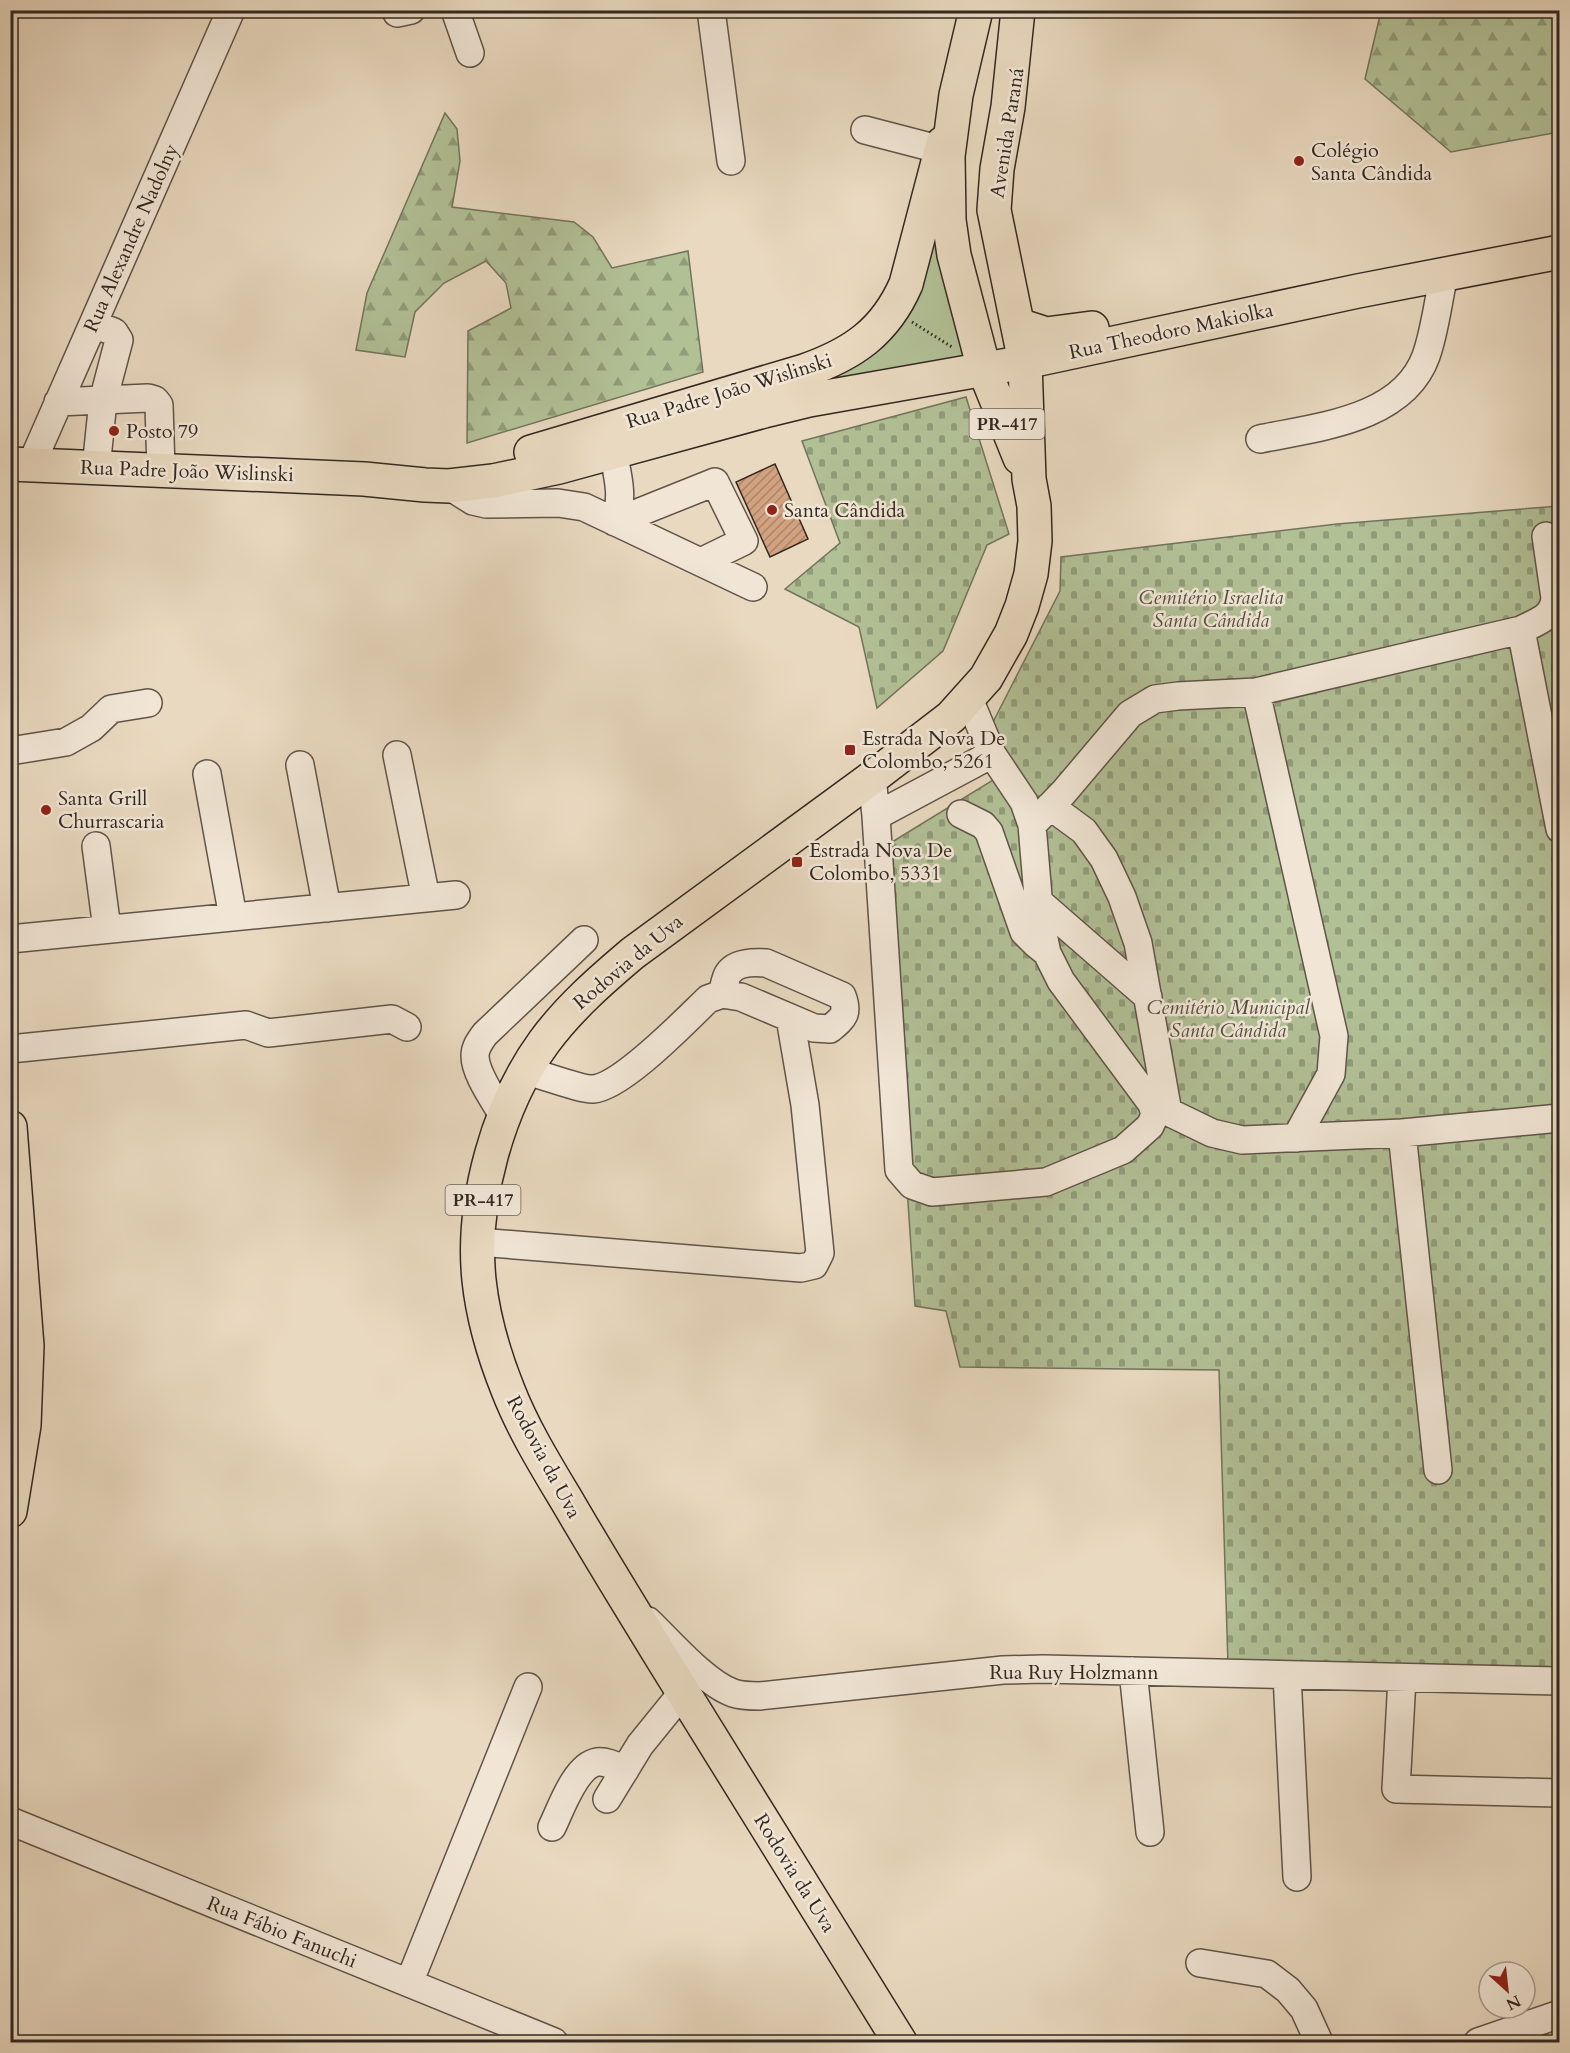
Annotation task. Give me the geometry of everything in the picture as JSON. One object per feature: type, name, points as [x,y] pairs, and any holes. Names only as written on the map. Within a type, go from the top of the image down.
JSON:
[{"type":"main road","points":[[976,10],[956,95],[948,156],[949,220],[954,255],[984,369]]},
{"type":"main road","points":[[1008,106],[1018,10]]},
{"type":"main road","name":"Avenida Paraná","points":[[1025,362],[994,210],[997,169],[1008,106],[1030,10]]},
{"type":"main road","name":"Rua Padre João Wislinski","points":[[364,479],[450,469],[514,457],[804,370],[843,355],[872,334],[893,310],[906,284],[956,95]]},
{"type":"main road","name":"Rua Theodoro Makiolka","points":[[984,369],[1358,291],[1560,252]]},
{"type":"main road","name":"Rua Theodoro Makiolka","points":[[1018,325],[1036,332],[1057,333],[1358,291]]},
{"type":"main road","name":"Rodovia da Uva","points":[[900,2043],[626,1599],[523,1424],[494,1352],[479,1280],[478,1242],[484,1192],[504,1117],[526,1071],[544,1042],[572,1008],[607,974],[669,925],[951,717],[969,699],[995,664],[1011,634],[1022,606],[1031,574],[1035,541],[1034,506],[1029,479],[1025,362]]},
{"type":"main road","name":"Rua Padre João Wislinski","points":[[21,465],[364,479],[449,486],[522,476],[809,400],[984,369]]},
{"type":"main road","name":"Rodovia da Uva","points":[[984,369],[1029,479]]},
{"type":"main road","points":[[613,452],[620,439],[633,428],[667,418],[708,399]]},
{"type":"main road","points":[[10,1127],[18,1307],[27,1388],[15,1456],[11,1510]]},
{"type":"street","name":"Rua Alexandre Nadolny","points":[[21,465],[58,402],[231,10]]},
{"type":"street","points":[[455,10],[470,52]]},
{"type":"street","points":[[711,10],[731,161]]},
{"type":"street","points":[[865,130],[942,150]]},
{"type":"street","points":[[1260,439],[1350,421],[1372,411],[1401,392],[1426,357],[1444,275]]},
{"type":"street","points":[[93,324],[114,332],[118,340],[103,401],[96,468]]},
{"type":"street","points":[[58,402],[147,398],[155,400],[159,405],[161,470]]},
{"type":"street","points":[[613,452],[620,489],[619,510],[615,522]]},
{"type":"street","points":[[615,522],[715,482],[744,541],[701,562]]},
{"type":"street","points":[[449,486],[472,501],[486,504],[570,504],[584,507],[753,587]]},
{"type":"street","points":[[620,489],[640,503],[656,506]]},
{"type":"street","points":[[1546,536],[1555,598],[1554,608],[1549,614],[1521,630],[1256,692],[1155,699],[1130,714],[1041,816],[1039,902],[1047,953],[1061,981],[1160,1108],[1212,1133],[1242,1140],[1296,1138],[1402,1133],[1560,1118]]},
{"type":"street","points":[[1521,630],[1560,829]]},
{"type":"street","points":[[1256,692],[1334,1036],[1330,1074],[1296,1138]]},
{"type":"street","points":[[872,777],[899,1170],[912,1185],[932,1192],[1046,1182],[1123,1150],[1150,1126],[1160,1108],[1148,997],[1138,943],[1122,897],[1104,859],[1084,831],[1041,816],[1024,802],[992,754],[969,699]]},
{"type":"street","points":[[10,751],[66,742],[91,728],[111,709],[148,703]]},
{"type":"street","points":[[876,816],[992,754]]},
{"type":"street","points":[[397,755],[426,898]]},
{"type":"street","points":[[300,765],[327,908]]},
{"type":"street","points":[[207,774],[233,917]]},
{"type":"street","points":[[961,814],[983,825],[989,832],[1024,932],[1047,953]]},
{"type":"street","points":[[96,846],[107,929]]},
{"type":"street","points":[[10,939],[456,896]]},
{"type":"street","points":[[1039,902],[1148,997]]},
{"type":"street","points":[[504,1117],[478,1068],[475,1057],[477,1045],[485,1034],[584,940]]},
{"type":"street","points":[[526,1071],[590,1089],[605,1087],[624,1076],[708,999],[722,994],[741,997],[814,1028],[830,1029],[843,1018],[846,1005],[842,996],[759,962],[736,966],[728,974],[722,994]]},
{"type":"street","points":[[478,1242],[801,1268],[814,1265],[820,1253],[809,1139],[790,1018]]},
{"type":"street","points":[[10,1049],[246,1025],[268,1033],[392,1019],[407,1027]]},
{"type":"street","points":[[1402,1133],[1438,1470]]},
{"type":"street","name":"Rua Ruy Holzmann","points":[[626,1599],[716,1684],[732,1693],[745,1696],[1003,1670],[1043,1669],[1560,1681]]},
{"type":"street","points":[[1133,1671],[1150,1832]]},
{"type":"street","points":[[1287,1675],[1297,1877]]},
{"type":"street","points":[[1402,1678],[1396,1789],[1560,1793]]},
{"type":"street","points":[[409,1983],[528,1687]]},
{"type":"street","points":[[607,1798],[640,1745],[683,1692]]},
{"type":"street","points":[[552,1827],[577,1777],[586,1768],[595,1762],[604,1762],[625,1770]]},
{"type":"street","name":"Rua Fábio Fanuchi","points":[[10,1821],[554,2043]]},
{"type":"street","points":[[1200,1963],[1267,1974],[1288,1990],[1304,2009],[1319,2043]]},
{"type":"street","points":[[1478,2043],[1551,2025]]},
{"type":"path","points":[[893,310],[984,369]]},
{"type":"green space","points":[[1381,11],[1559,11],[1559,132],[1451,152],[1365,79]]},
{"type":"green space","points":[[445,113],[457,129],[460,161],[452,207],[574,222],[593,237],[612,268],[688,251],[703,372],[467,443],[468,331],[511,308],[506,283],[486,261],[444,283],[415,312],[405,357],[356,350],[367,293]]},
{"type":"green space","points":[[933,210],[965,355],[637,433],[857,356]]},
{"type":"green space","points":[[966,397],[1009,534],[987,545],[943,651],[877,708],[859,627],[785,589],[840,543],[802,441]]},
{"type":"green space","name":"Cemitério Municipal Santa Cândida","points":[[1559,506],[1559,1673],[1228,1665],[1219,1370],[960,1367],[946,1311],[915,1306],[884,847],[1003,774],[991,726],[1060,591],[1061,557],[1337,524]]},
{"type":"building","name":"Santa Cândida","points":[[775,464],[808,539],[770,557],[736,482]]},
{"type":"place","name":"Colégio Santa Cândida","points":[[1299,161]]},
{"type":"place","name":"Posto 79","points":[[114,431]]},
{"type":"place","name":"Santa Cândida","points":[[772,510]]},
{"type":"place","name":"Estrada Nova De Colombo, 5261","points":[[850,750]]},
{"type":"place","name":"Santa Grill Churrascaria","points":[[46,810]]},
{"type":"place","name":"Estrada Nova De Colombo, 5331","points":[[797,862]]},
{"type":"park label","name":"Cemitério Israelita Santa Cândida","points":[[1211,608]]}]
